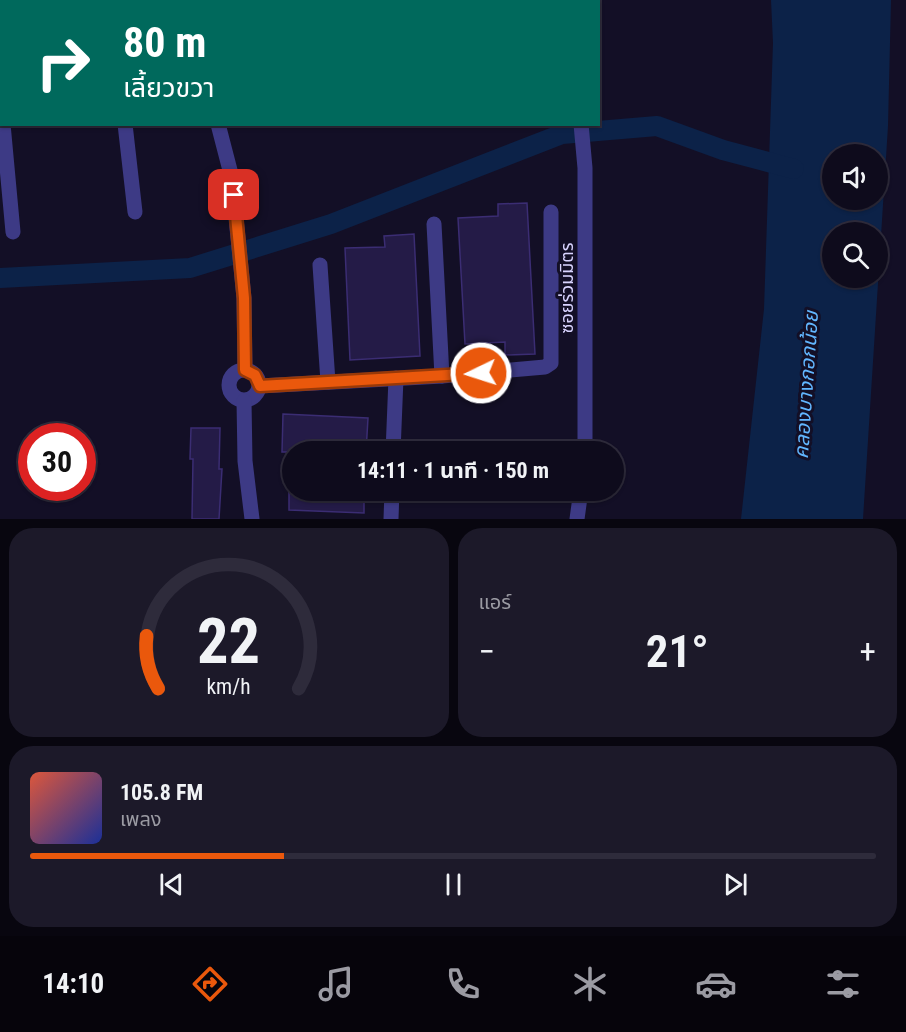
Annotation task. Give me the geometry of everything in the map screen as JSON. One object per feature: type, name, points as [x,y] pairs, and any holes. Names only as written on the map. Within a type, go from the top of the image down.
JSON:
[{"type":"street","points":[[3,126],[13,232]]},
{"type":"street","points":[[125,126],[135,212]]},
{"type":"street","points":[[219,126],[232,178],[243,293],[245,370]]},
{"type":"street","name":"ซอยร่วมมิตร","points":[[581,126],[585,168],[585,441]]},
{"type":"street","points":[[260,386],[442,376],[545,367],[550,363],[551,212]]},
{"type":"street","points":[[434,224],[442,376]]},
{"type":"street","points":[[320,265],[328,382]]},
{"type":"street","points":[[244,401],[234,396],[229,385],[234,374],[245,370],[255,375],[260,386]]},
{"type":"street","points":[[393,441],[396,378]]},
{"type":"street","points":[[244,401],[255,396],[260,386]]},
{"type":"street","points":[[244,401],[245,461],[252,519]]},
{"type":"street","points":[[391,519],[392,501]]},
{"type":"street","points":[[577,519],[579,501]]},
{"type":"water","name":"คลองบางกอกน้อย","points":[[771,0],[891,0],[887,144],[822,144],[822,210],[883,210],[882,222],[822,222],[822,288],[878,288],[863,519],[741,519],[764,309],[773,43]]},
{"type":"building","points":[[527,203],[535,354],[505,355],[505,342],[465,344],[458,218],[498,216],[498,204]]},
{"type":"building","points":[[414,234],[420,356],[350,360],[345,248],[385,247],[384,236]]},
{"type":"building","points":[[283,414],[368,418],[367,441],[282,441]]},
{"type":"building","points":[[191,428],[220,428],[219,469],[222,469],[219,519],[192,519]]},
{"type":"building","points":[[289,501],[364,501],[364,513],[289,510]]},
{"type":"waterway","points":[[0,278],[190,268],[331,224],[562,134],[657,126],[723,150],[794,169]]},
{"type":"route","points":[[234,195],[244,298],[245,370],[255,375],[260,386],[481,373]]}]
